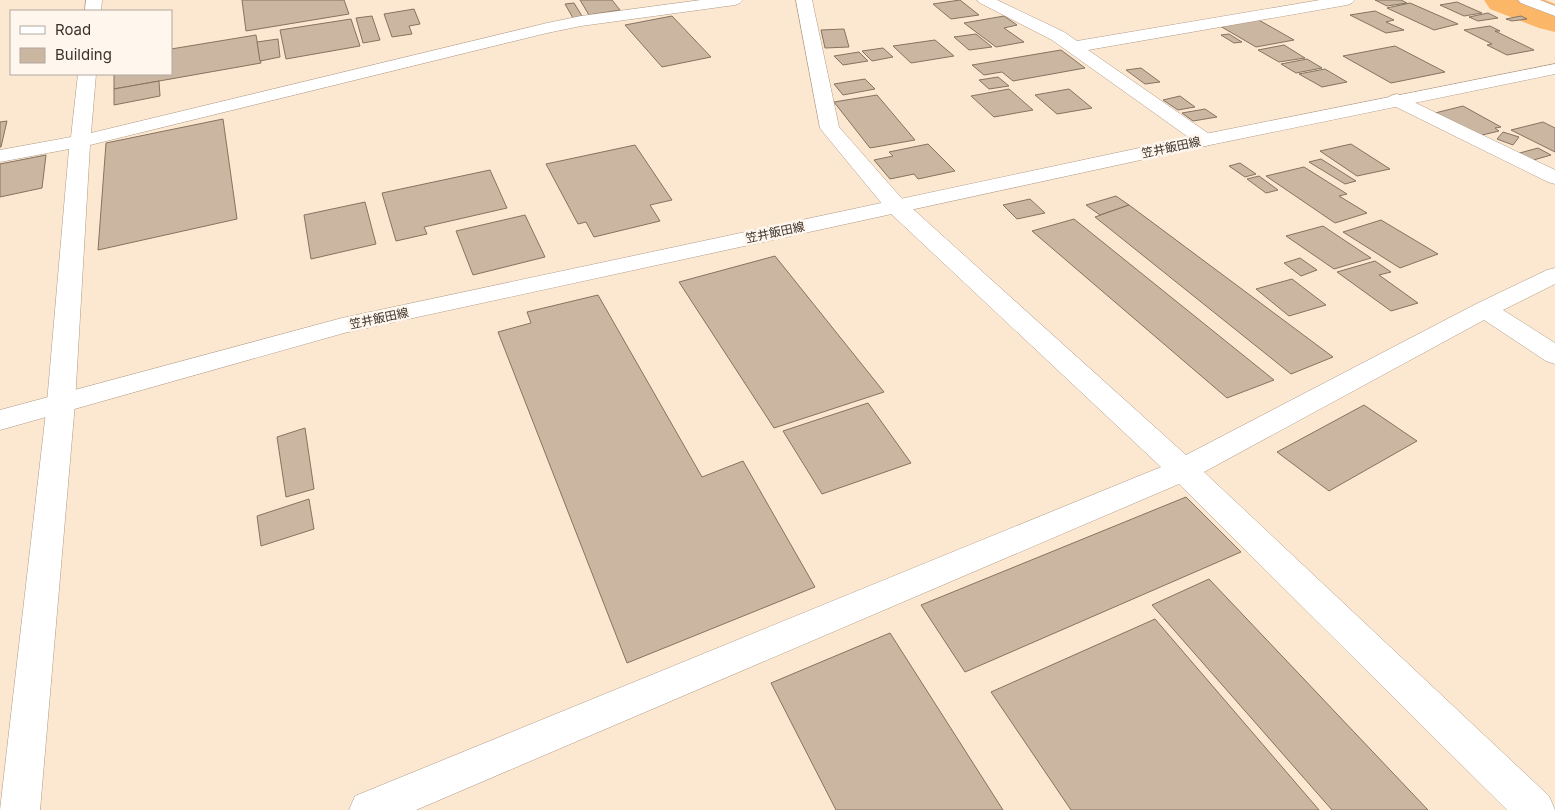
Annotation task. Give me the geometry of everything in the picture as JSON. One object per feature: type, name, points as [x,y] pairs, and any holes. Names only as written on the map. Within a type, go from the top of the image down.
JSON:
[{"type":"street","points":[[0,156],[80,141],[547,28],[581,21],[735,0]]},
{"type":"street","points":[[804,0],[830,128],[896,206],[1183,470],[1535,810]]},
{"type":"street","points":[[986,0],[1058,36],[1205,140]]},
{"type":"street","points":[[1074,47],[1347,0]]},
{"type":"street","points":[[1526,0],[1555,11]]},
{"type":"street","name":"笠井飯田線","points":[[0,420],[342,326],[1205,140],[1397,100],[1555,70]]},
{"type":"street","points":[[20,810],[61,403],[80,141],[87,75]]},
{"type":"street","points":[[1397,100],[1555,178]]},
{"type":"street","points":[[369,810],[1183,470],[1484,309],[1555,275]]},
{"type":"street","points":[[1484,309],[1555,355]]},
{"type":"building","points":[[242,0],[344,0],[349,14],[246,31]]},
{"type":"building","points":[[580,0],[612,0],[620,10],[589,15]]},
{"type":"building","points":[[960,0],[979,15],[951,19],[933,4]]},
{"type":"building","points":[[1375,0],[1401,0],[1407,3],[1387,6]]},
{"type":"building","points":[[1457,2],[1482,13],[1464,16],[1440,5]]},
{"type":"building","points":[[574,3],[582,16],[573,18],[565,4]]},
{"type":"building","points":[[1410,3],[1458,24],[1434,30],[1387,8]]},
{"type":"building","points":[[414,9],[420,24],[409,26],[412,34],[392,37],[384,14]]},
{"type":"building","points":[[1375,11],[1394,20],[1386,22],[1404,30],[1386,33],[1350,15]]},
{"type":"building","points":[[1488,13],[1498,18],[1478,21],[1469,17]]},
{"type":"building","points":[[372,16],[380,40],[363,43],[356,18]]},
{"type":"building","points":[[672,16],[711,57],[662,67],[625,25]]},
{"type":"building","points":[[1004,16],[1017,25],[1004,28],[1024,42],[996,47],[964,23]]},
{"type":"building","points":[[1521,16],[1527,19],[1512,21],[1506,19]]},
{"type":"building","points":[[351,19],[360,46],[286,59],[280,30]]},
{"type":"building","points":[[1257,19],[1294,40],[1256,47],[1220,26]]},
{"type":"building","points":[[1490,26],[1500,31],[1495,31],[1534,50],[1507,55],[1487,45],[1492,44],[1464,30]]},
{"type":"building","points":[[844,29],[849,47],[825,48],[821,30]]},
{"type":"building","points":[[976,34],[992,47],[969,50],[954,37]]},
{"type":"building","points":[[1229,34],[1242,42],[1234,43],[1221,35]]},
{"type":"building","points":[[256,35],[261,63],[114,89],[114,75],[172,75],[172,49]]},
{"type":"building","points":[[278,39],[280,57],[260,61],[257,42]]},
{"type":"building","points":[[935,40],[954,56],[911,63],[893,46]]},
{"type":"building","points":[[1284,45],[1305,58],[1279,62],[1258,50]]},
{"type":"building","points":[[1395,46],[1445,72],[1391,83],[1343,56]]},
{"type":"building","points":[[883,48],[893,57],[872,61],[862,51]]},
{"type":"building","points":[[1061,50],[1085,68],[1013,81],[1002,72],[984,75],[972,65]]},
{"type":"building","points":[[859,52],[868,61],[843,65],[834,56]]},
{"type":"building","points":[[1307,59],[1322,68],[1296,73],[1281,64]]},
{"type":"building","points":[[1141,68],[1160,82],[1145,84],[1126,70]]},
{"type":"building","points":[[1325,69],[1347,82],[1322,87],[1299,74]]},
{"type":"building","points":[[998,77],[1009,86],[989,89],[979,80]]},
{"type":"building","points":[[865,79],[875,89],[843,95],[834,84]]},
{"type":"building","points":[[159,81],[160,96],[114,105],[114,89]]},
{"type":"building","points":[[1009,89],[1033,110],[994,117],[971,96]]},
{"type":"building","points":[[1069,89],[1092,108],[1057,114],[1035,95]]},
{"type":"building","points":[[877,95],[915,140],[870,148],[834,102]]},
{"type":"building","points":[[1180,96],[1195,107],[1178,110],[1163,100]]},
{"type":"building","points":[[1463,106],[1501,127],[1495,128],[1499,131],[1478,136],[1435,113]]},
{"type":"building","points":[[1205,109],[1217,117],[1193,121],[1182,113]]},
{"type":"building","points":[[223,119],[237,219],[98,250],[106,143]]},
{"type":"building","points":[[7,121],[1,147],[0,147],[0,122]]},
{"type":"building","points":[[1543,122],[1555,128],[1555,152],[1511,130]]},
{"type":"building","points":[[1503,132],[1519,137],[1513,145],[1497,139]]},
{"type":"building","points":[[928,144],[955,171],[918,179],[914,174],[890,179],[874,160],[893,156],[889,152]]},
{"type":"building","points":[[1351,144],[1390,169],[1357,176],[1320,151]]},
{"type":"building","points":[[635,145],[672,200],[650,205],[660,221],[594,237],[586,222],[578,224],[546,164]]},
{"type":"building","points":[[1538,148],[1551,155],[1530,161],[1516,154]]},
{"type":"building","points":[[46,155],[42,188],[0,197],[0,164]]},
{"type":"building","points":[[1321,159],[1356,181],[1345,184],[1309,162]]},
{"type":"building","points":[[1240,163],[1256,174],[1245,177],[1229,166]]},
{"type":"building","points":[[1304,167],[1347,194],[1339,196],[1367,213],[1335,223],[1266,176]]},
{"type":"building","points":[[490,170],[507,208],[424,227],[427,234],[396,241],[382,193]]},
{"type":"building","points":[[1259,176],[1278,190],[1266,193],[1247,179]]},
{"type":"building","points":[[1116,196],[1129,205],[1100,215],[1086,205]]},
{"type":"building","points":[[1030,199],[1045,213],[1017,219],[1003,205]]},
{"type":"building","points":[[365,202],[376,244],[311,259],[304,215]]},
{"type":"building","points":[[1129,205],[1333,357],[1291,374],[1095,217]]},
{"type":"building","points":[[525,215],[545,257],[473,275],[456,231]]},
{"type":"building","points":[[1074,219],[1274,380],[1227,398],[1032,231]]},
{"type":"building","points":[[1381,220],[1438,254],[1400,268],[1343,232]]},
{"type":"building","points":[[1323,226],[1371,258],[1334,269],[1286,236]]},
{"type":"building","points":[[775,256],[884,392],[774,428],[679,282]]},
{"type":"building","points":[[1300,258],[1317,270],[1301,276],[1284,263]]},
{"type":"building","points":[[1375,261],[1391,272],[1379,275],[1418,303],[1391,311],[1337,272]]},
{"type":"building","points":[[1292,279],[1326,305],[1289,316],[1256,289]]},
{"type":"building","points":[[598,295],[702,477],[743,461],[815,587],[627,663],[498,332],[531,323],[527,312]]},
{"type":"building","points":[[868,403],[911,463],[822,494],[783,431]]},
{"type":"building","points":[[1364,405],[1417,441],[1329,491],[1277,452]]},
{"type":"building","points":[[305,428],[314,489],[286,497],[277,437]]},
{"type":"building","points":[[1186,497],[1241,552],[965,672],[921,605]]},
{"type":"building","points":[[309,499],[314,529],[261,546],[257,516]]},
{"type":"building","points":[[1209,579],[1428,810],[1332,810],[1152,605]]},
{"type":"building","points":[[1155,619],[1319,810],[1071,810],[991,692]]},
{"type":"building","points":[[890,633],[1003,810],[836,810],[771,683]]},
{"type":"waterway","points":[[1505,0],[1555,19]]}]
